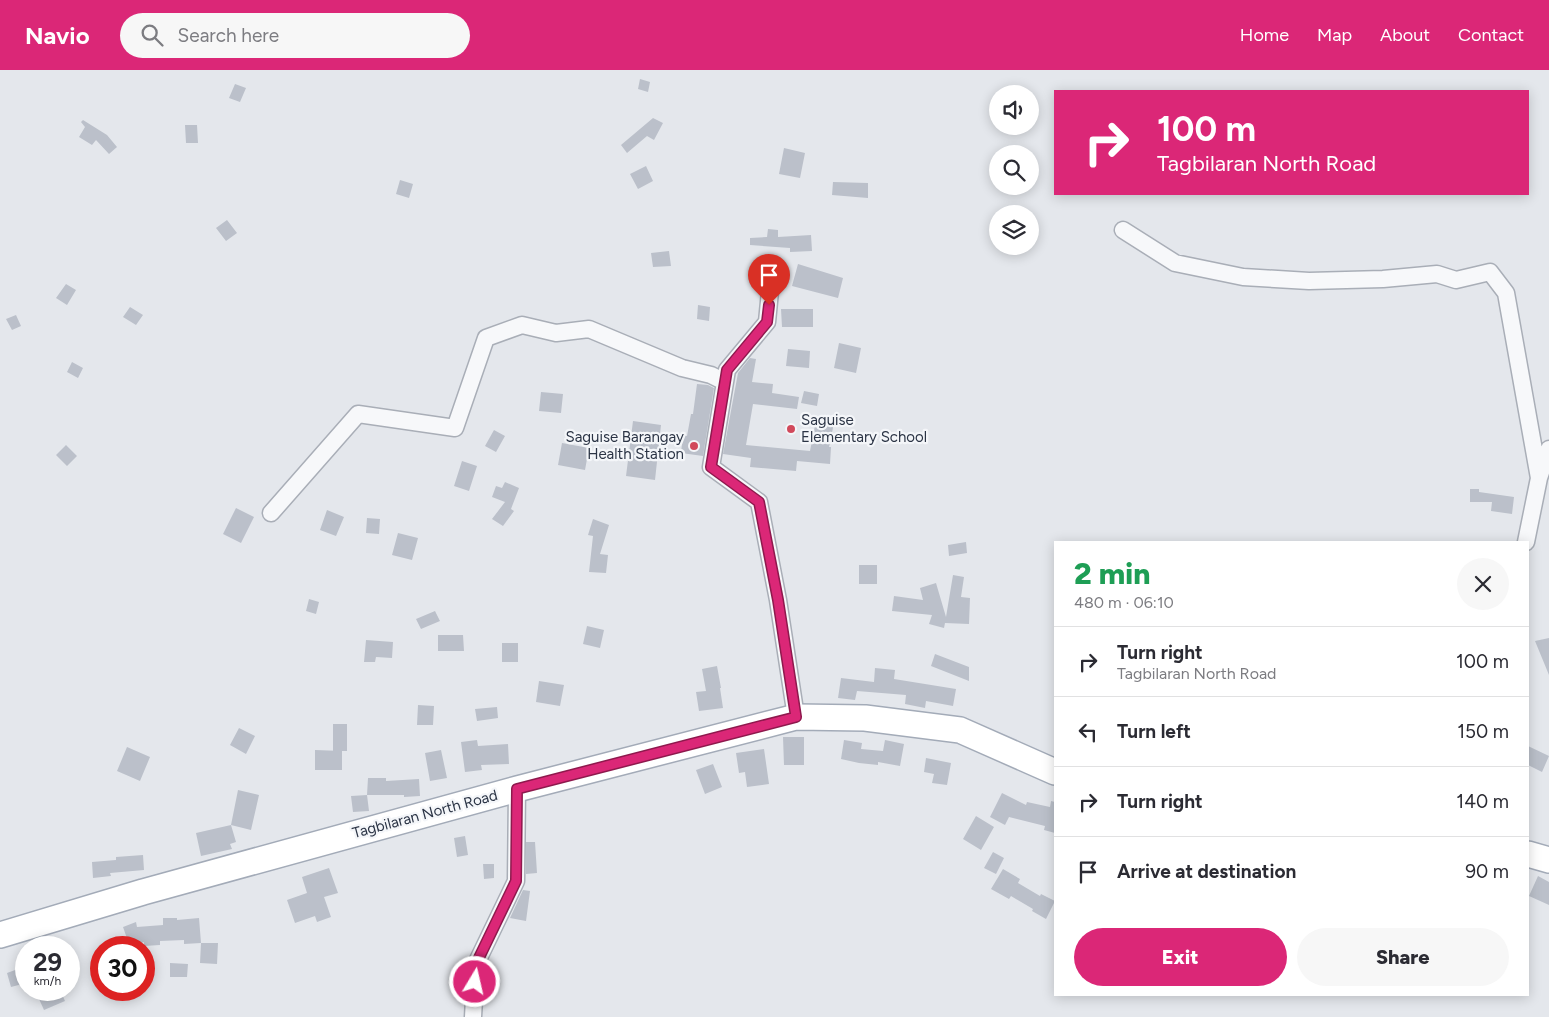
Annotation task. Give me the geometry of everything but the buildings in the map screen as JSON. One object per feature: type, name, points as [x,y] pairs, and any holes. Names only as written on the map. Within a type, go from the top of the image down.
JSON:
[{"type":"main road","name":"Tagbilaran North Road","points":[[0,935],[143,892],[517,789],[796,717],[865,718],[960,730],[1054,772]]},
{"type":"main road","points":[[1529,854],[1549,860]]},
{"type":"street","points":[[1122,230],[1175,263],[1243,277],[1309,281],[1383,279],[1437,274],[1456,280],[1490,272],[1506,293],[1539,478]]},
{"type":"street","points":[[772,271],[767,322],[727,370],[711,467],[759,502],[778,600],[796,717]]},
{"type":"street","points":[[271,513],[358,414],[455,428],[486,338],[522,325],[556,333],[589,329],[682,368],[711,375],[725,382]]},
{"type":"street","points":[[1526,541],[1539,478],[1549,449]]},
{"type":"street","points":[[473,1017],[476,964],[516,881],[517,789]]},
{"type":"place","name":"Saguise Elementary School","points":[[791,429]]},
{"type":"place","name":"Saguise Barangay Health Station","points":[[694,446]]},
{"type":"route","points":[[475,982],[476,964],[516,881],[517,789],[796,717],[778,600],[759,502],[711,467],[727,370],[767,322],[769,305]]}]
